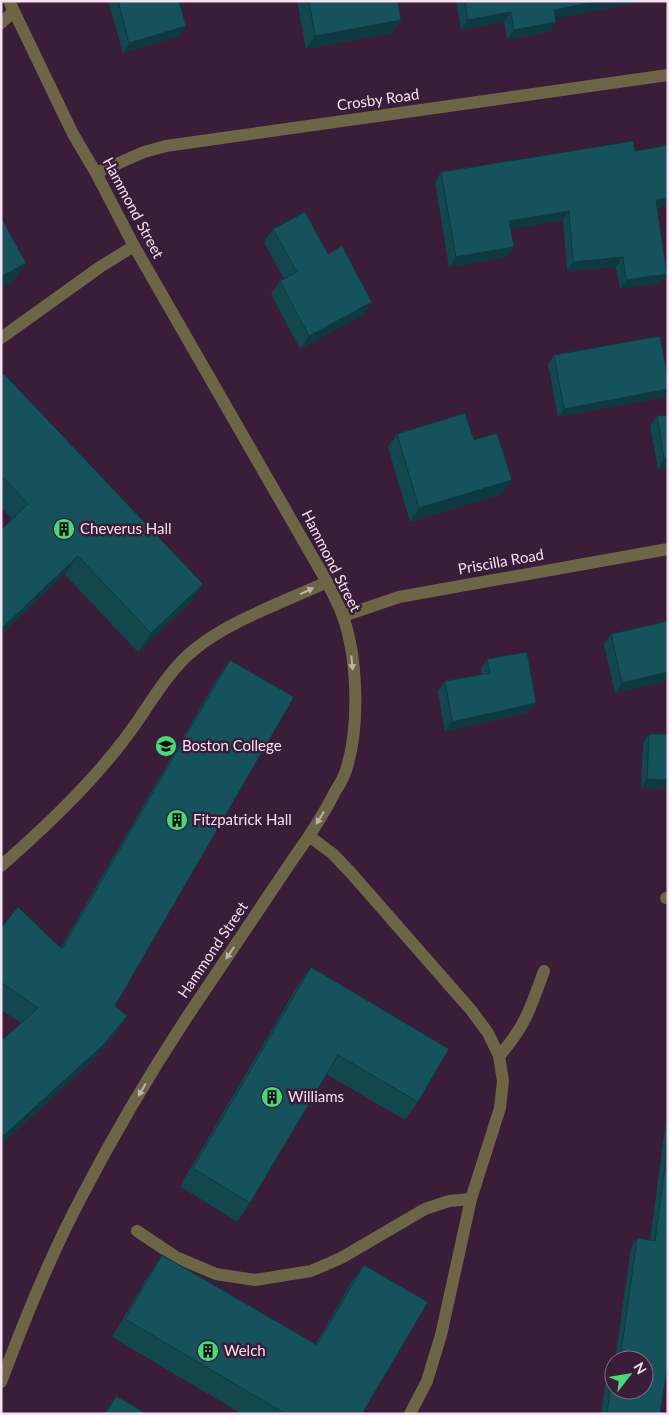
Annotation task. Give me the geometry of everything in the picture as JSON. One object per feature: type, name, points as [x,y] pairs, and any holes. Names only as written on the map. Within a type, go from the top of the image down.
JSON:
[{"type":"street","points":[[1,23],[11,6]]},
{"type":"street","name":"Hammond Street","points":[[1,1382],[27,1314],[81,1197],[120,1126],[188,1016],[329,804],[346,772],[355,735],[352,653],[343,616],[327,582],[134,246],[96,172],[73,134],[11,6]]},
{"type":"street","name":"Crosby Road","points":[[96,172],[144,152],[166,146],[668,75]]},
{"type":"street","points":[[1,338],[100,267],[134,246]]},
{"type":"street","name":"Priscilla Road","points":[[343,616],[399,597],[668,549]]},
{"type":"street","points":[[1,866],[98,771],[124,740],[171,673],[195,649],[220,632],[327,582]]},
{"type":"street","points":[[309,836],[333,854],[471,1010],[488,1033],[499,1056],[503,1081],[500,1108],[471,1199],[441,1335],[427,1381],[410,1414]]},
{"type":"street","points":[[499,1056],[514,1039],[529,1014],[544,971]]},
{"type":"street","points":[[137,1231],[176,1257],[216,1274],[255,1280],[311,1271],[341,1258],[425,1209],[449,1201],[471,1199]]},
{"type":"building","points":[[118,1],[179,1],[186,26],[129,43]]},
{"type":"building","points":[[309,1],[398,1],[401,20],[315,36]]},
{"type":"building","points":[[465,1],[599,1],[554,10],[556,22],[514,30],[511,12],[468,20]]},
{"type":"building","points":[[633,141],[635,151],[668,145],[668,198],[656,200],[667,274],[626,280],[623,257],[573,262],[569,211],[509,221],[514,247],[456,257],[441,172]]},
{"type":"building","points":[[305,212],[328,254],[342,246],[372,302],[309,336],[280,281],[297,272],[273,229]]},
{"type":"building","points":[[1,217],[26,263],[1,277]]},
{"type":"building","points":[[660,336],[668,389],[564,409],[554,355]]},
{"type":"building","name":"Cheverus Hall","points":[[4,374],[203,584],[151,633],[78,556],[1,629],[1,530],[28,504],[1,475],[1,377]]},
{"type":"building","points":[[465,413],[474,440],[497,433],[512,480],[419,508],[397,434]]},
{"type":"building","points":[[668,415],[668,459],[664,459],[657,416]]},
{"type":"building","points":[[668,621],[668,672],[622,683],[611,634]]},
{"type":"building","points":[[527,652],[536,703],[452,722],[445,681],[490,673],[487,659]]},
{"type":"building","name":"Fitzpatrick Hall","points":[[230,660],[294,697],[115,1006],[127,1016],[103,1045],[1,1138],[1,1041],[38,1008],[1,982],[1,928],[18,907],[62,949]]},
{"type":"building","points":[[649,734],[668,734],[668,780],[647,779]]},
{"type":"building","name":"Williams","points":[[311,967],[449,1049],[418,1102],[338,1055],[250,1203],[193,1168]]},
{"type":"building","points":[[668,1144],[668,1362],[660,1414],[607,1414],[609,1400],[654,1400],[654,1350],[621,1350],[637,1238],[655,1241]]},
{"type":"building","name":"Welch","points":[[162,1255],[317,1345],[364,1265],[428,1302],[362,1414],[286,1414],[125,1319]]},
{"type":"building","points":[[116,1396],[147,1414],[106,1414]]},
{"type":"place","name":"Cheverus Hall","points":[[64,529]]},
{"type":"place","name":"Boston College","points":[[166,746]]},
{"type":"place","name":"Fitzpatrick Hall","points":[[177,820]]},
{"type":"place","name":"Williams","points":[[272,1097]]},
{"type":"place","name":"Welch","points":[[208,1351]]}]
